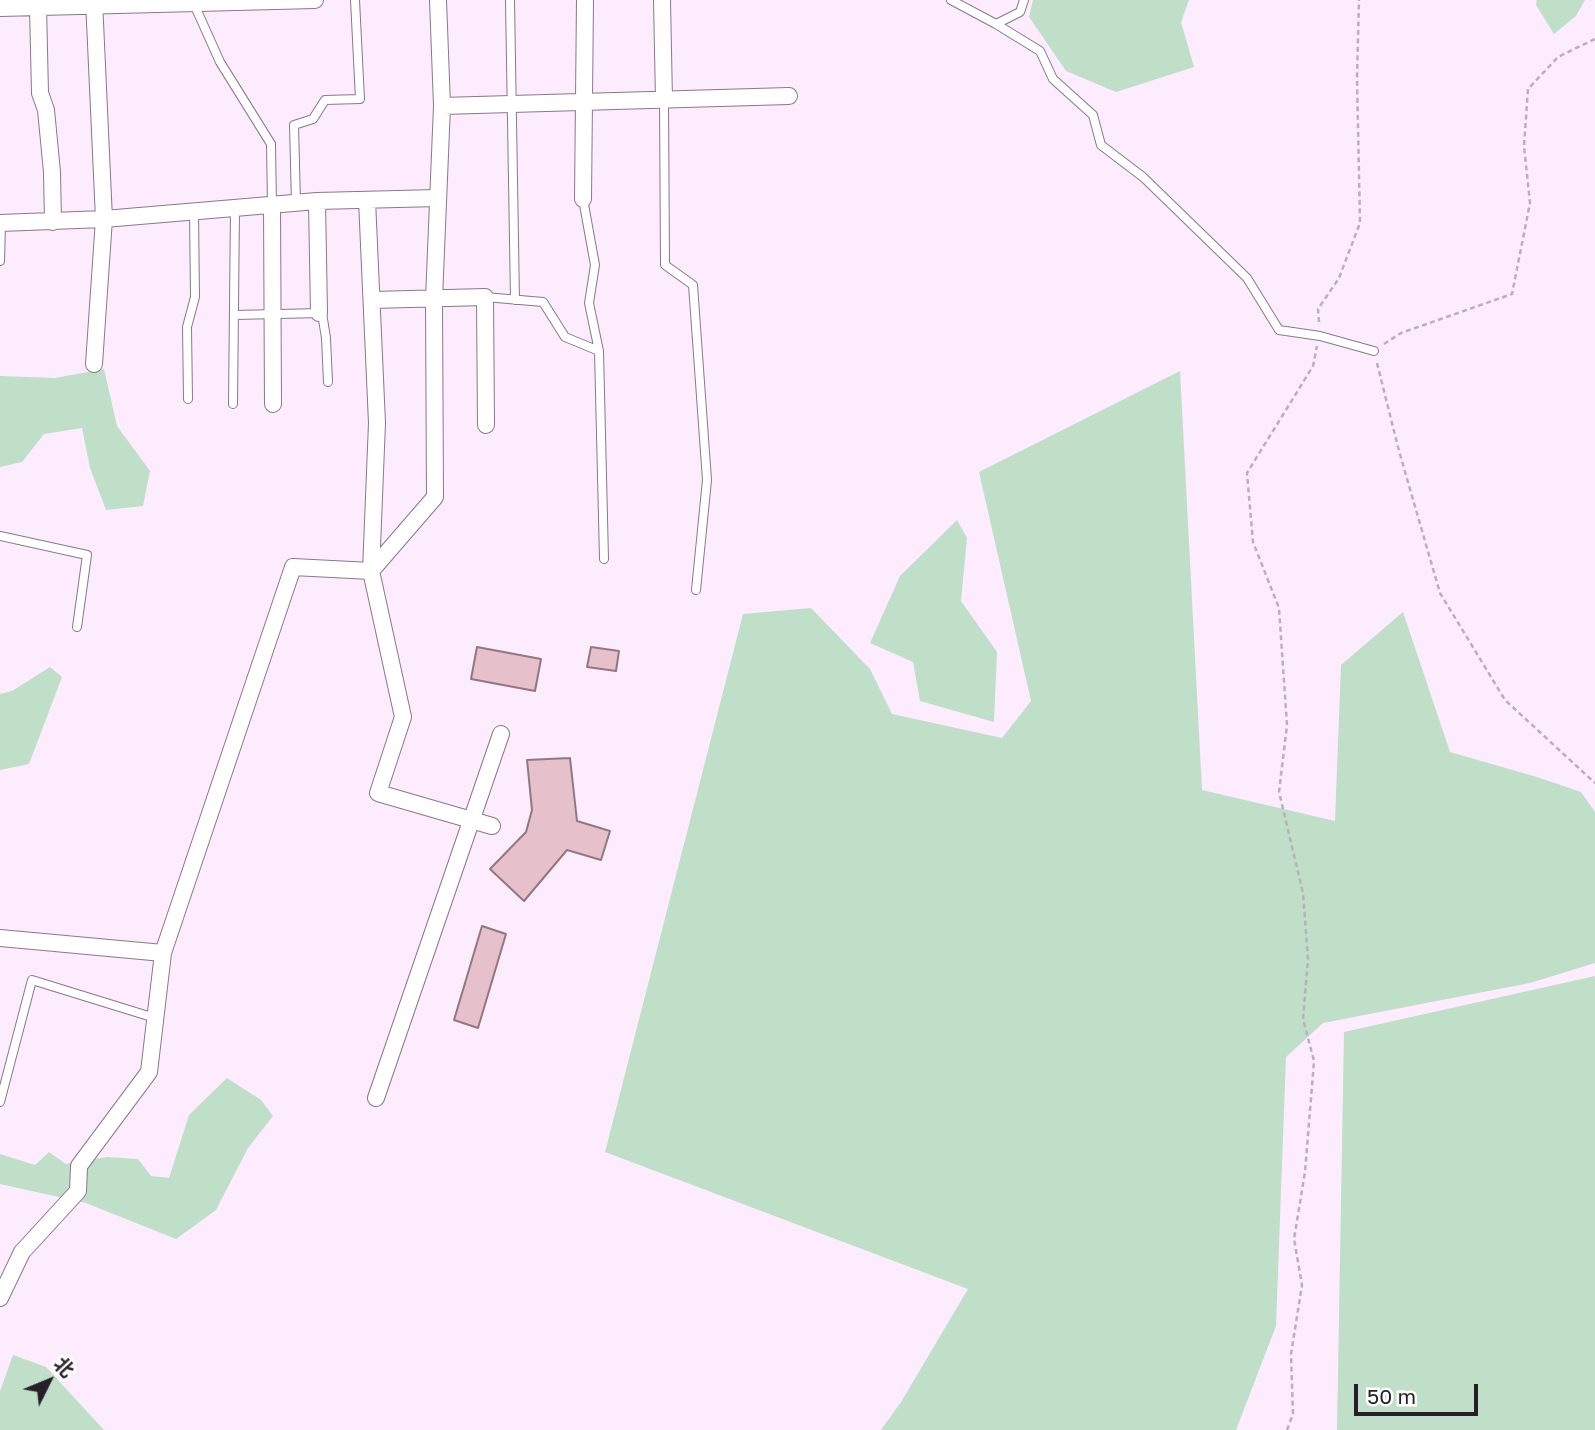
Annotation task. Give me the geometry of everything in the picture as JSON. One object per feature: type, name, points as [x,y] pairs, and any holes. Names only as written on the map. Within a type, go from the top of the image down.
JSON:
[{"type":"street","points":[[5,5],[38,7],[93,3],[315,0]]},
{"type":"street","points":[[371,572],[435,497],[435,299],[442,106],[438,0]]},
{"type":"street","points":[[583,200],[585,0]]},
{"type":"street","points":[[662,0],[664,100]]},
{"type":"street","points":[[93,3],[104,219],[94,364]]},
{"type":"street","points":[[38,7],[40,93],[46,110],[52,172],[53,222]]},
{"type":"street","points":[[442,106],[789,96]]},
{"type":"street","points":[[0,223],[104,219],[317,201],[439,198]]},
{"type":"street","points":[[367,200],[377,423],[371,572],[403,717],[378,793],[492,826]]},
{"type":"street","points":[[317,201],[319,313]]},
{"type":"street","points":[[272,205],[273,404]]},
{"type":"street","points":[[372,300],[485,297],[486,425]]},
{"type":"street","points":[[0,1298],[22,1252],[78,1191],[79,1167],[149,1072],[163,953],[293,567],[371,572]]},
{"type":"street","points":[[376,1098],[500,734]]},
{"type":"street","points":[[0,938],[163,953]]},
{"type":"lane","points":[[296,203],[294,125],[313,119],[325,100],[360,99],[355,0]]},
{"type":"lane","points":[[510,0],[515,300]]},
{"type":"lane","points":[[951,0],[1040,51],[1053,79],[1093,115],[1101,145],[1143,177],[1247,278],[1279,330],[1320,336],[1374,351]]},
{"type":"lane","points":[[996,24],[1020,12],[1024,0]]},
{"type":"lane","points":[[194,3],[220,62],[271,144],[272,205]]},
{"type":"lane","points":[[664,100],[665,265],[693,285],[707,480],[696,590]]},
{"type":"lane","points":[[583,200],[595,265],[590,303],[599,351],[604,559]]},
{"type":"lane","points":[[233,404],[235,208]]},
{"type":"lane","points":[[188,399],[187,327],[195,297],[194,212]]},
{"type":"lane","points":[[0,223],[0,261]]},
{"type":"lane","points":[[485,297],[543,302],[565,337],[599,351]]},
{"type":"lane","points":[[234,315],[322,313],[328,382]]},
{"type":"lane","points":[[0,536],[88,555],[77,627]]},
{"type":"lane","points":[[0,1102],[32,980],[155,1018]]},
{"type":"path","points":[[1287,1430],[1293,1414],[1291,1354],[1303,1285],[1294,1239],[1305,1171],[1314,1061],[1303,1019],[1308,958],[1303,893],[1279,792],[1287,725],[1279,608],[1253,542],[1247,473],[1313,366],[1320,336],[1318,309],[1339,278],[1360,223],[1357,79],[1359,0]]},
{"type":"path","points":[[1595,39],[1558,57],[1528,89],[1524,146],[1530,203],[1512,294],[1401,333],[1374,351],[1399,452],[1440,593],[1505,701],[1595,783]]},
{"type":"green space","points":[[1033,0],[1189,0],[1181,22],[1194,67],[1116,92],[1066,71],[1029,17]]},
{"type":"green space","points":[[1537,0],[1585,0],[1576,16],[1554,34],[1536,5]]},
{"type":"green space","points":[[104,369],[117,426],[150,471],[143,506],[106,510],[90,468],[82,428],[44,434],[22,462],[0,467],[0,376],[55,378]]},
{"type":"green space","points":[[1180,371],[1202,790],[1335,821],[1341,665],[1403,612],[1450,752],[1581,792],[1595,812],[1595,963],[1530,983],[1323,1023],[1286,1057],[1276,1326],[1236,1430],[881,1430],[901,1402],[968,1289],[605,1152],[743,614],[811,608],[870,669],[892,714],[1002,738],[1031,701],[979,472]]},
{"type":"green space","points":[[957,520],[967,538],[961,601],[997,652],[994,722],[920,701],[913,662],[870,643],[900,576]]},
{"type":"green space","points":[[50,667],[62,677],[29,764],[0,770],[0,694],[12,691]]},
{"type":"green space","points":[[1595,976],[1595,1430],[1337,1430],[1344,1032]]},
{"type":"green space","points":[[227,1078],[261,1100],[273,1116],[248,1148],[216,1210],[176,1239],[86,1203],[0,1184],[0,1154],[35,1165],[49,1152],[66,1164],[107,1157],[138,1159],[151,1176],[169,1178],[189,1115]]},
{"type":"green space","points":[[13,1355],[46,1367],[104,1430],[0,1430],[0,1391]]},
{"type":"building","points":[[477,647],[541,659],[535,691],[471,679]]},
{"type":"building","points":[[591,647],[619,651],[616,671],[587,667]]},
{"type":"building","points":[[570,758],[577,821],[610,831],[601,860],[567,850],[524,901],[490,869],[526,832],[532,810],[527,760]]},
{"type":"building","points":[[482,926],[506,934],[478,1028],[454,1020]]}]
